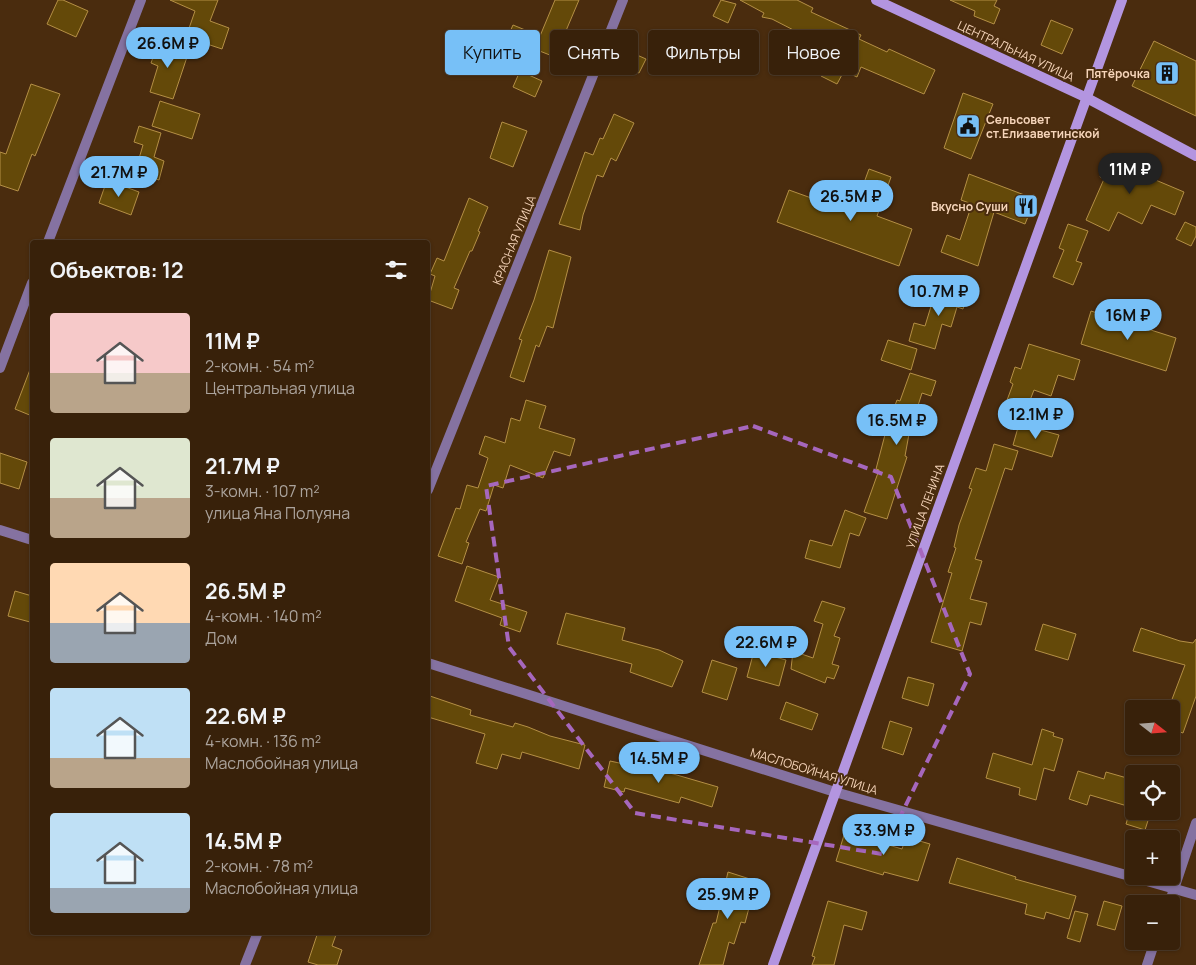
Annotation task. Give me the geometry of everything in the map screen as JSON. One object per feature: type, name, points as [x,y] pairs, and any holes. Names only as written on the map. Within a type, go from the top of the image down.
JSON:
[{"type":"street","points":[[49,240],[141,0]]},
{"type":"street","name":"КРАСНАЯ УЛИЦА","points":[[430,485],[623,0]]},
{"type":"street","name":"ЦЕНТРАЛЬНАЯ УЛИЦА","points":[[876,0],[1085,97],[1196,156]]},
{"type":"street","name":"УЛИЦА ЛЕНИНА","points":[[773,965],[1085,97],[1122,0]]},
{"type":"street","points":[[0,368],[30,288]]},
{"type":"street","points":[[0,530],[30,539]]},
{"type":"street","name":"МАСЛОБОЙНАЯ УЛИЦА","points":[[430,664],[836,792],[1196,895]]},
{"type":"street","points":[[1171,895],[1196,823]]},
{"type":"street","points":[[246,965],[257,935]]},
{"type":"street","points":[[1147,965],[1153,950]]},
{"type":"highlighted area","points":[[753,426],[891,477],[970,674],[882,854],[635,813],[509,647],[486,486]]},
{"type":"building","points":[[58,0],[63,0],[88,11],[76,37],[47,24]]},
{"type":"building","points":[[170,0],[218,0],[210,21],[229,28],[222,49],[186,37],[195,11]]},
{"type":"building","points":[[555,0],[579,0],[566,30],[550,30],[550,55],[540,51],[540,36]]},
{"type":"building","points":[[721,0],[736,4],[728,23],[713,16]]},
{"type":"building","points":[[740,0],[797,0],[813,8],[811,12],[850,30],[793,30],[772,19],[762,17],[764,13]]},
{"type":"building","points":[[950,0],[997,0],[994,6],[1000,9],[994,24],[974,16],[975,11]]},
{"type":"building","points":[[1051,20],[1073,29],[1062,54],[1041,45]]},
{"type":"building","points":[[513,25],[525,30],[511,30]]},
{"type":"building","points":[[858,34],[861,35],[859,39],[887,52],[889,49],[935,70],[924,94],[861,67],[858,74]]},
{"type":"building","points":[[159,41],[189,51],[173,99],[150,92],[158,66],[151,63]]},
{"type":"building","name":"Пятёрочка","points":[[1154,41],[1196,61],[1196,116],[1132,86]]},
{"type":"building","points":[[638,55],[646,59],[638,73]]},
{"type":"building","points":[[518,75],[529,75],[542,81],[535,97],[513,87]]},
{"type":"building","points":[[821,75],[842,75],[837,84]]},
{"type":"building","points":[[31,84],[60,94],[35,156],[32,154],[18,191],[0,185],[0,152],[6,154]]},
{"type":"building","name":"Сельсовет ст.Елизаветинской","points":[[963,93],[993,104],[971,159],[944,148]]},
{"type":"building","points":[[160,101],[200,114],[192,139],[152,126]]},
{"type":"building","points":[[614,114],[634,123],[616,161],[611,158],[603,177],[597,175],[583,215],[580,230],[559,224],[585,152],[593,155],[600,138],[603,139]]},
{"type":"building","points":[[502,122],[527,131],[513,167],[490,158]]},
{"type":"building","points":[[139,126],[161,133],[154,157],[164,161],[159,180],[135,172],[143,145],[134,142]]},
{"type":"building","points":[[1109,156],[1141,170],[1139,173],[1184,192],[1175,215],[1151,205],[1142,224],[1118,212],[1109,231],[1086,220],[1104,179],[1100,177]]},
{"type":"building","points":[[869,169],[891,177],[877,216],[912,229],[899,266],[777,222],[789,190],[853,213]]},
{"type":"building","points":[[969,174],[1035,199],[1025,224],[994,212],[978,266],[941,252],[947,235],[960,240],[972,204],[961,200]]},
{"type":"building","points":[[107,180],[139,192],[131,215],[99,203]]},
{"type":"building","points":[[469,198],[488,207],[478,231],[480,232],[454,288],[459,290],[452,309],[430,301],[430,293],[435,276],[430,274],[437,258],[444,261]]},
{"type":"building","points":[[1185,222],[1196,227],[1196,236],[1191,246],[1176,239]]},
{"type":"building","points":[[1068,224],[1088,231],[1076,261],[1082,263],[1073,285],[1053,277],[1064,250],[1059,248]]},
{"type":"building","points":[[549,250],[571,257],[553,328],[547,326],[539,347],[536,345],[524,382],[510,377],[522,340],[519,339],[534,300]]},
{"type":"building","points":[[941,285],[968,294],[963,309],[957,307],[951,327],[942,324],[935,349],[909,341],[914,323],[925,326],[932,303],[935,304]]},
{"type":"building","points":[[1091,311],[1176,338],[1166,371],[1081,344]]},
{"type":"building","points":[[888,340],[917,349],[911,370],[881,360]]},
{"type":"building","points":[[1029,344],[1080,360],[1074,380],[1058,375],[1051,396],[1034,390],[1023,418],[1003,411],[1013,384],[1010,382],[1015,367],[1021,369]]},
{"type":"building","points":[[30,370],[30,415],[15,409]]},
{"type":"building","points":[[910,373],[936,381],[931,396],[922,393],[909,434],[905,456],[907,457],[887,519],[864,512],[879,470],[876,469],[887,427],[897,400],[900,401]]},
{"type":"building","points":[[526,400],[546,406],[539,428],[575,439],[570,456],[554,451],[543,478],[510,465],[503,488],[494,485],[486,511],[480,509],[466,542],[469,543],[462,564],[438,556],[456,508],[460,509],[467,485],[478,488],[488,458],[479,454],[485,436],[505,443],[511,418],[520,421]]},
{"type":"building","points":[[1019,424],[1059,435],[1052,457],[1013,445]]},
{"type":"building","points":[[994,444],[1018,451],[1012,470],[1005,468],[975,559],[982,561],[970,599],[987,603],[981,625],[970,622],[962,651],[931,642],[952,573],[948,572],[956,548],[954,547],[959,525],[972,489],[969,488],[976,468],[986,471]]},
{"type":"building","points":[[0,453],[27,462],[19,489],[0,483]]},
{"type":"building","points":[[845,510],[866,518],[859,536],[850,533],[840,568],[805,558],[810,540],[832,546]]},
{"type":"building","points":[[467,566],[499,577],[490,600],[527,612],[520,632],[500,625],[502,618],[455,601]]},
{"type":"building","points":[[15,591],[30,595],[30,622],[8,616]]},
{"type":"building","points":[[822,601],[845,608],[834,636],[840,638],[832,664],[839,666],[834,679],[827,677],[825,683],[791,669],[793,651],[813,658],[823,624],[814,621]]},
{"type":"building","points":[[566,613],[625,628],[622,640],[659,650],[683,661],[672,687],[630,672],[632,664],[557,644]]},
{"type":"building","points":[[1043,624],[1076,634],[1068,660],[1035,650]]},
{"type":"building","points":[[1141,628],[1180,641],[1193,643],[1196,639],[1196,696],[1183,733],[1180,732],[1180,700],[1172,700],[1185,665],[1133,651]]},
{"type":"building","points":[[754,651],[786,660],[779,686],[747,677]]},
{"type":"building","points":[[712,660],[737,668],[727,700],[702,692]]},
{"type":"building","points":[[908,677],[934,684],[928,706],[902,698]]},
{"type":"building","points":[[430,696],[471,710],[470,715],[513,727],[515,723],[550,736],[585,745],[579,769],[522,752],[520,759],[502,754],[497,769],[476,763],[485,734],[430,718]]},
{"type":"building","points":[[786,702],[818,714],[812,730],[780,719]]},
{"type":"building","points":[[890,721],[912,728],[903,755],[882,748]]},
{"type":"building","points":[[1042,729],[1054,733],[1053,736],[1063,739],[1054,771],[1044,768],[1036,800],[1019,795],[1020,788],[986,778],[993,753],[1032,765]]},
{"type":"building","points":[[610,761],[638,767],[639,764],[718,787],[712,807],[681,797],[679,803],[625,788],[624,792],[604,787]]},
{"type":"building","points":[[1078,771],[1104,779],[1106,772],[1125,777],[1125,805],[1090,795],[1087,805],[1069,799]]},
{"type":"building","points":[[1127,820],[1148,820],[1145,830],[1126,824]]},
{"type":"building","points":[[845,832],[902,849],[906,837],[930,844],[918,881],[884,872],[883,875],[836,861]]},
{"type":"building","points":[[957,858],[1016,877],[1015,879],[1076,896],[1069,919],[1046,912],[1044,919],[1025,914],[1027,904],[949,883]]},
{"type":"building","points":[[728,872],[753,880],[745,903],[750,904],[745,923],[741,922],[734,944],[729,942],[723,965],[699,965],[713,923],[716,923]]},
{"type":"building","points":[[828,901],[867,912],[862,930],[844,925],[834,965],[812,965],[815,957],[812,956]]},
{"type":"building","points":[[1104,901],[1122,906],[1115,930],[1097,925]]},
{"type":"building","points":[[1075,911],[1088,914],[1080,942],[1067,938]]},
{"type":"building","points":[[317,935],[336,935],[332,946],[342,950],[337,965],[318,965],[308,962]]},
{"type":"place","name":"Пятёрочка","points":[[1167,73]]},
{"type":"place","name":"Сельсовет ст.Елизаветинской","points":[[968,126]]},
{"type":"place","name":"Вкусно Суши","points":[[1026,206]]}]
